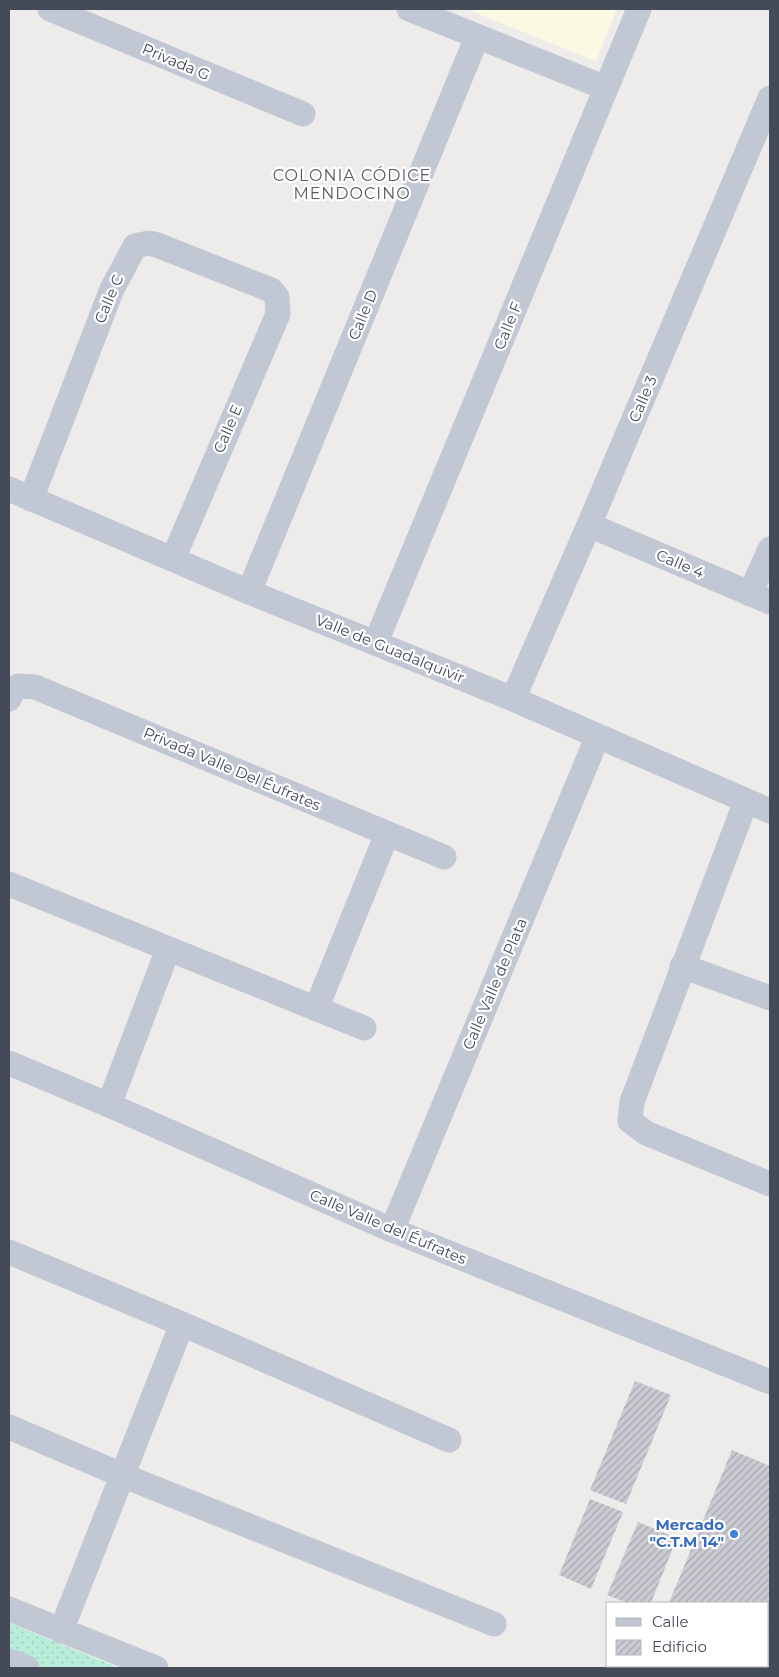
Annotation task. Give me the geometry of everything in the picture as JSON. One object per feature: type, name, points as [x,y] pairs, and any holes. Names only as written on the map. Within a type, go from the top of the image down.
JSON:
[{"type":"street","name":"Privada G","points":[[50,9],[302,114]]},
{"type":"street","points":[[409,9],[606,88]]},
{"type":"street","name":"Calle F","points":[[376,642],[639,9]]},
{"type":"street","name":"Calle D","points":[[249,592],[477,37]]},
{"type":"street","name":"Calle 3","points":[[513,699],[770,98]]},
{"type":"street","name":"Calle C","points":[[20,494],[112,289],[135,246],[149,243],[157,245],[271,290],[277,297]]},
{"type":"street","name":"Calle E","points":[[174,559],[278,314],[277,297]]},
{"type":"street","name":"Valle de Guadalquivir","points":[[20,494],[249,592],[513,699],[770,812]]},
{"type":"street","name":"Calle 4","points":[[589,525],[760,598]]},
{"type":"street","points":[[760,598],[770,549]]},
{"type":"street","name":"Privada Valle Del Éufrates","points":[[14,692],[36,687],[444,858]]},
{"type":"street","name":"Calle Valle de Plata","points":[[392,1230],[598,738]]},
{"type":"street","points":[[746,801],[632,1102],[630,1121],[646,1133],[770,1184]]},
{"type":"street","points":[[316,1009],[388,834]]},
{"type":"street","points":[[9,884],[364,1028]]},
{"type":"street","points":[[109,1105],[168,949]]},
{"type":"street","points":[[682,966],[770,998]]},
{"type":"street","name":"Calle Valle del Éufrates","points":[[9,1063],[392,1230],[770,1382]]},
{"type":"street","points":[[9,1252],[182,1324],[449,1440]]},
{"type":"street","points":[[61,1631],[124,1476],[182,1324]]},
{"type":"street","points":[[9,1426],[124,1476],[494,1624]]},
{"type":"street","points":[[9,1609],[156,1668]]},
{"type":"street","points":[[9,1660],[28,1668]]},
{"type":"shaded area","points":[[466,9],[617,9],[596,61]]},
{"type":"green space","points":[[9,1623],[119,1668],[41,1668],[9,1655]]},
{"type":"building","points":[[635,1381],[671,1395],[626,1504],[590,1490]]},
{"type":"building","name":"Mercado \"C.T.M 14\"","points":[[732,1450],[770,1466],[769,1665],[769,1602],[669,1602]]},
{"type":"building","points":[[590,1499],[623,1512],[591,1589],[559,1575]]},
{"type":"building","points":[[638,1522],[677,1538],[651,1602],[625,1602],[607,1595]]},
{"type":"building","name":"Mercado \"C.T.M 14\"","points":[[656,1667],[768,1667],[768,1668]]},
{"type":"place","name":"Mercado \"C.T.M 14\"","points":[[734,1534]]},
{"type":"district","name":"COLONIA CÓDICE MENDOCINO","points":[[352,184]]}]
